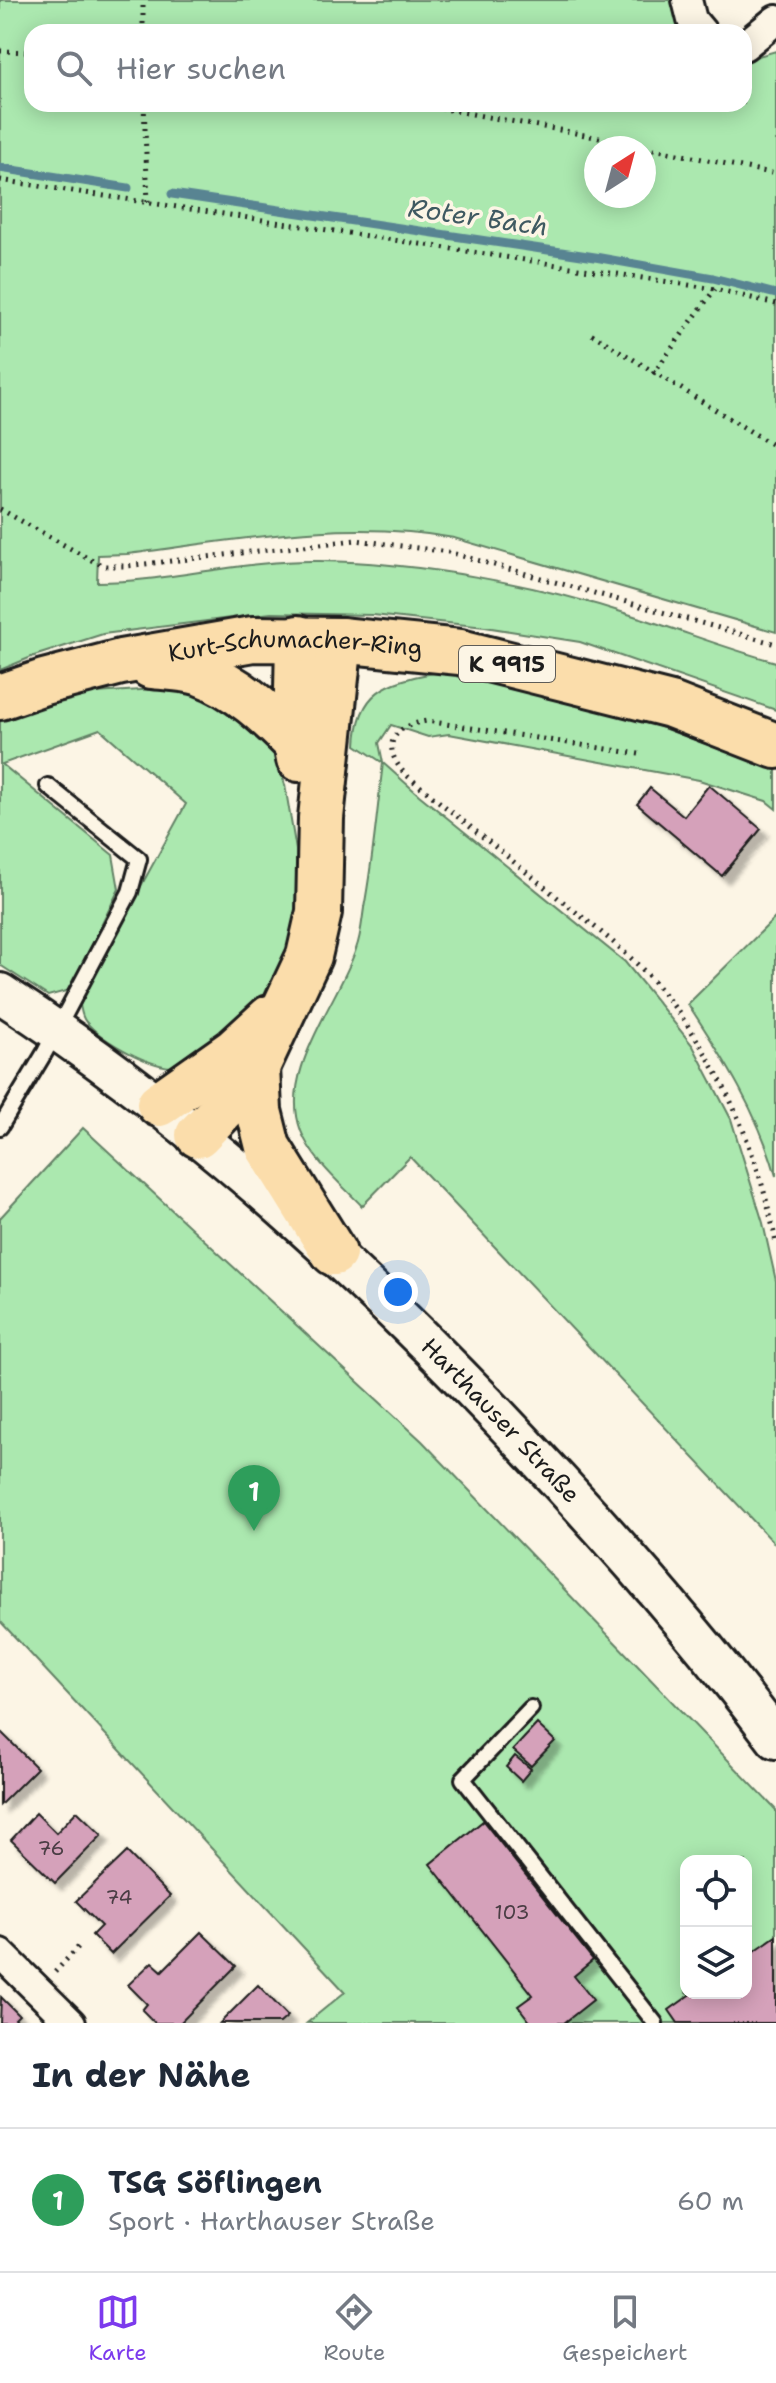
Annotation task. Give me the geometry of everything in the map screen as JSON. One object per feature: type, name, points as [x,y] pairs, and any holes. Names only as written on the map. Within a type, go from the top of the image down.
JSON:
[{"type":"main road","name":"Kurt-Schumacher-Ring","points":[[0,697],[121,662],[253,639],[319,639],[460,652],[671,705],[776,746]]},
{"type":"main road","name":"K 9915","points":[[319,639],[296,743],[302,771],[321,818]]},
{"type":"main road","name":"K 9915","points":[[198,1135],[257,1067],[309,956],[319,912],[319,639]]},
{"type":"main road","name":"K 9915","points":[[121,662],[199,672],[262,708],[296,743]]},
{"type":"main road","name":"K 9915","points":[[159,1104],[234,1051],[287,1003]]},
{"type":"main road","name":"K 9915","points":[[257,1067],[259,1111],[268,1147],[334,1253]]},
{"type":"street","points":[[687,0],[695,24]]},
{"type":"street","points":[[752,40],[776,20]]},
{"type":"street","name":"Harthauser Straße","points":[[0,993],[57,1029],[159,1104],[334,1253],[429,1345],[580,1502],[663,1598],[776,1739]]},
{"type":"street","points":[[0,1953],[71,2023]]},
{"type":"lane","points":[[0,1127],[57,1029],[130,892],[139,859],[48,786]]},
{"type":"lane","points":[[531,1708],[463,1779],[655,2023]]},
{"type":"path","points":[[143,0],[143,24]]},
{"type":"path","points":[[0,51],[24,52]]},
{"type":"path","points":[[144,112],[148,203]]},
{"type":"path","points":[[461,112],[776,174]]},
{"type":"path","points":[[0,180],[715,289],[776,304]]},
{"type":"path","points":[[653,374],[715,289]]},
{"type":"path","points":[[592,334],[776,447]]},
{"type":"path","points":[[0,509],[104,566],[127,566],[341,541],[402,544],[448,552],[776,644]]},
{"type":"path","points":[[639,754],[427,721],[409,723],[397,732],[391,748],[392,760],[405,774],[626,953],[669,1000],[715,1066],[733,1103],[770,1214],[776,1243]]},
{"type":"path","points":[[38,1991],[82,1943]]},
{"type":"green space","points":[[0,0],[672,0],[680,24],[24,24],[24,112],[752,112],[752,58],[776,51],[776,632],[454,538],[413,532],[290,533],[98,555],[97,582],[292,561],[358,562],[478,577],[595,604],[776,662],[776,710],[580,642],[485,627],[373,615],[271,613],[103,634],[0,670]]},
{"type":"green space","points":[[433,673],[457,673],[639,719],[776,770],[776,809],[766,801],[699,780],[449,734],[428,737],[391,725],[379,743],[383,763],[356,745],[362,712],[369,701],[389,685],[402,680]]},
{"type":"green space","points":[[186,687],[215,695],[273,748],[285,785],[296,850],[298,900],[283,969],[255,1010],[180,1067],[169,1067],[143,1059],[104,1038],[85,1020],[80,1005],[107,948],[186,804],[100,729],[2,764],[113,855],[119,889],[70,990],[48,996],[0,965],[0,715],[65,695]]},
{"type":"green space","points":[[383,763],[625,962],[693,1046],[731,1119],[763,1223],[776,1281],[776,1545],[410,1157],[362,1206],[328,1171],[306,1142],[296,1108],[297,1085],[313,1038],[348,970],[359,939]]},
{"type":"green space","points":[[776,917],[776,1176],[750,1108],[688,1004]]},
{"type":"green space","points":[[83,1128],[422,1441],[776,1810],[776,2023],[307,2023],[345,1992],[0,1621],[0,1218]]},
{"type":"building","points":[[709,785],[761,829],[722,876],[637,804],[650,788],[684,816]]},
{"type":"building","points":[[537,1724],[555,1741],[531,1766],[513,1750]]},
{"type":"building","points":[[0,1731],[37,1768],[0,1805]]},
{"type":"building","points":[[515,1756],[531,1769],[521,1781],[506,1767]]},
{"type":"building","points":[[77,1811],[102,1835],[55,1883],[11,1840],[36,1813],[56,1833]]},
{"type":"building","points":[[483,1821],[593,1960],[574,1976],[593,2000],[564,2023],[531,2023],[518,2006],[533,1995],[430,1864]]},
{"type":"building","points":[[127,1852],[170,1896],[111,1954],[92,1935],[101,1926],[76,1901]]},
{"type":"building","points":[[201,1932],[236,1966],[180,2023],[155,2023],[142,2010],[147,2004],[128,1985],[152,1962],[162,1971]]},
{"type":"building","points":[[776,1936],[776,2023],[678,2023],[669,2010],[685,1999],[752,1999],[752,1953]]},
{"type":"building","points":[[258,1985],[288,2016],[280,2023],[220,2023]]},
{"type":"building","points":[[1,1997],[19,2015],[15,2019],[19,2023],[0,2023]]},
{"type":"waterway","name":"Roter Bach","points":[[0,168],[128,188]]},
{"type":"waterway","name":"Roter Bach","points":[[172,194],[595,257],[713,278],[776,294]]},
{"type":"place","name":"TSG Söflingen","points":[[254,1531]]}]
